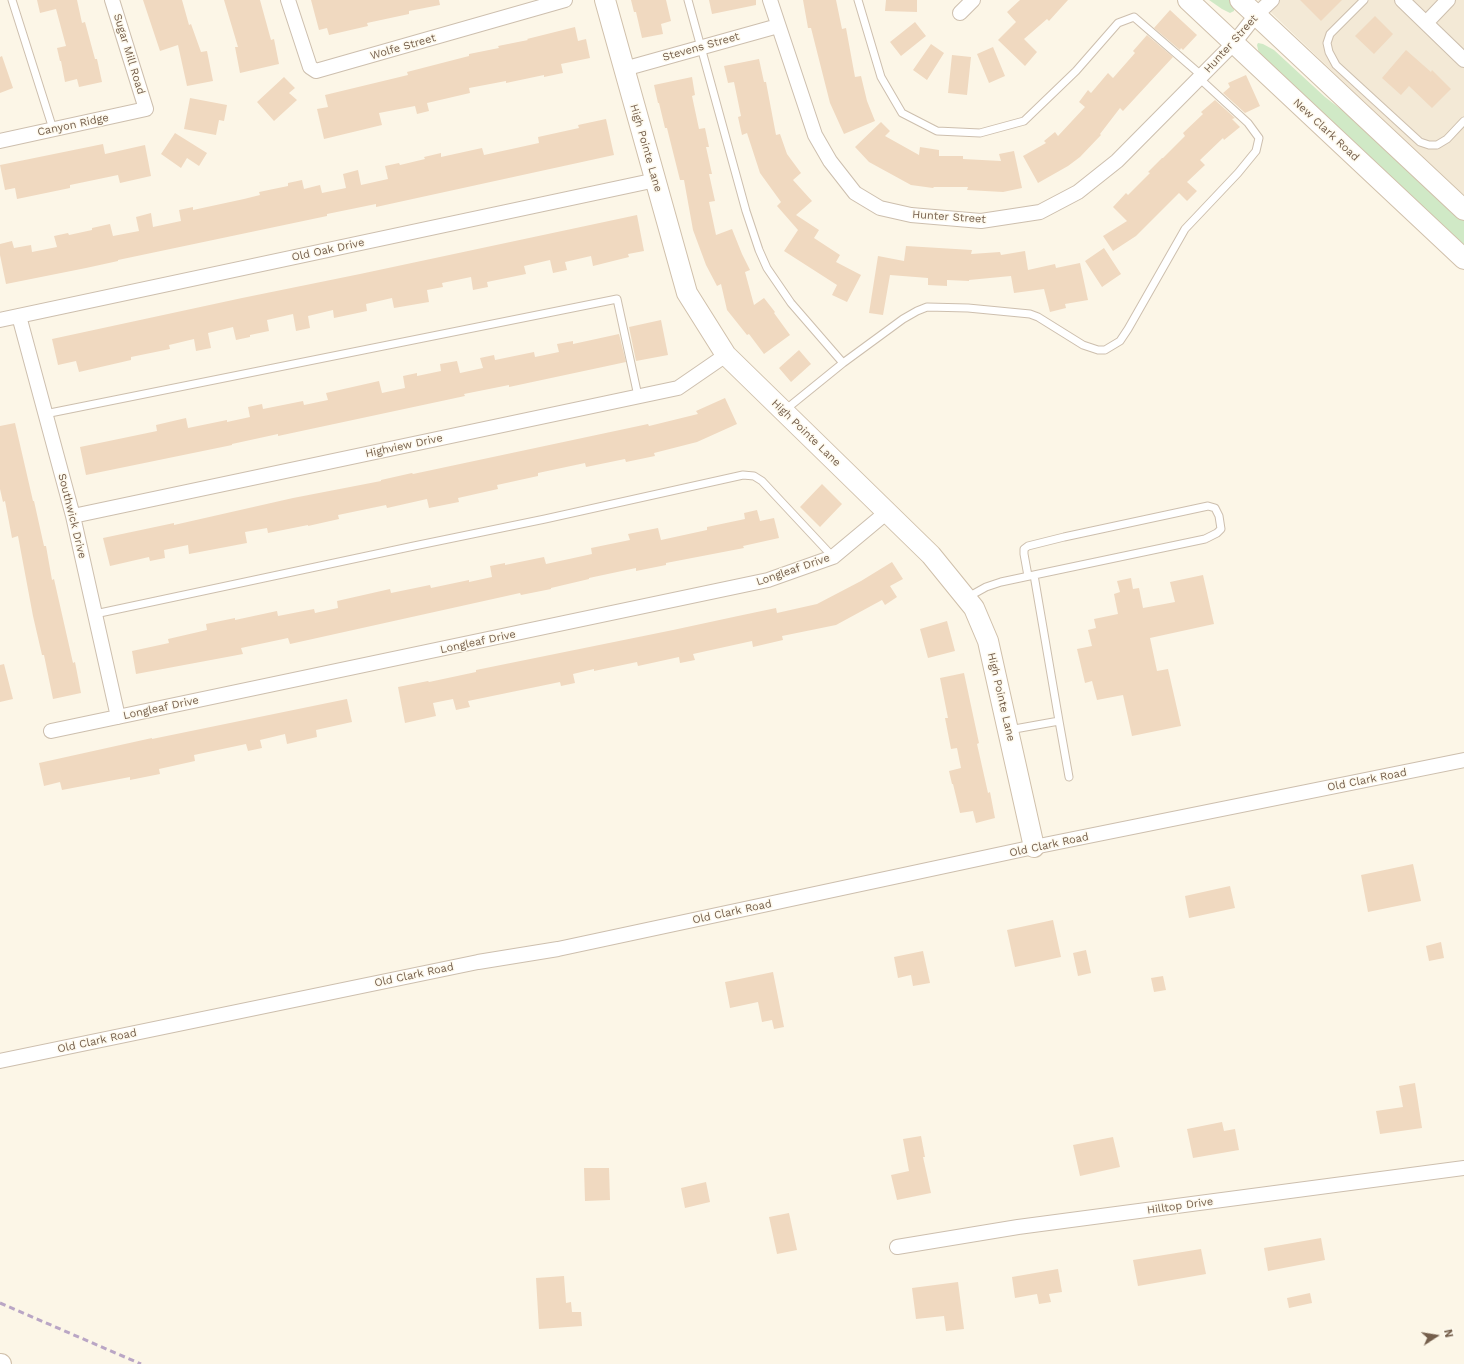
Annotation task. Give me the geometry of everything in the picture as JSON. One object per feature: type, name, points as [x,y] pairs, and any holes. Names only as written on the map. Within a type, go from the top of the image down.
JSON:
[{"type":"street","name":"Sugar Mill Road","points":[[112,0],[146,109]]},
{"type":"street","name":"Wolfe Street","points":[[288,0],[310,67],[316,71],[564,0]]},
{"type":"street","name":"High Pointe Lane","points":[[605,0],[688,293],[726,355],[931,555],[974,608],[988,641],[1034,847]]},
{"type":"street","name":"Hunter Street","points":[[770,0],[814,135],[830,160],[856,193],[880,208],[911,215],[981,221],[1040,212],[1078,192],[1117,161],[1234,43],[1256,15],[1272,0]]},
{"type":"street","points":[[960,13],[973,0]]},
{"type":"street","name":"New Clark Road","points":[[1188,0],[1419,218],[1464,258]]},
{"type":"street","points":[[1240,0],[1464,210]]},
{"type":"street","points":[[1402,0],[1464,60]]},
{"type":"street","points":[[1426,23],[1448,0]]},
{"type":"street","name":"Stevens Street","points":[[624,69],[778,26]]},
{"type":"street","name":"Canyon Ridge","points":[[0,141],[146,109]]},
{"type":"street","name":"Old Oak Drive","points":[[0,320],[656,180]]},
{"type":"street","name":"Southwick Drive","points":[[19,316],[73,516],[118,717]]},
{"type":"street","name":"Highview Drive","points":[[73,516],[678,388],[726,355]]},
{"type":"street","name":"Longleaf Drive","points":[[51,732],[768,580],[833,557],[887,512]]},
{"type":"street","name":"Old Clark Road","points":[[0,1061],[463,965],[558,949],[1034,847],[1464,760]]},
{"type":"street","name":"Hilltop Drive","points":[[897,1247],[1018,1227],[1464,1168]]},
{"type":"lane","points":[[12,0],[53,129]]},
{"type":"lane","points":[[688,0],[746,211],[759,250],[767,268],[791,303],[843,363]]},
{"type":"lane","points":[[783,411],[843,363],[917,311],[927,307],[936,306],[1030,314],[1038,317],[1083,345],[1098,350],[1105,350],[1120,341],[1185,229],[1238,173],[1256,151],[1259,138],[1248,123],[1134,17],[1118,23],[1076,71],[1024,121],[980,133],[937,131],[902,113],[881,77],[858,0]]},
{"type":"lane","points":[[1364,0],[1330,34],[1327,43],[1329,52],[1336,65],[1420,142],[1429,145],[1437,145],[1447,140],[1464,121]]},
{"type":"lane","points":[[45,414],[617,299],[638,396]]},
{"type":"lane","points":[[95,614],[406,547],[552,518],[743,475],[754,476],[762,481],[833,557]]},
{"type":"lane","points":[[966,598],[986,587],[1000,582],[1031,576],[1205,539],[1217,534],[1221,529],[1219,516],[1215,508],[1208,506],[1064,537],[1028,546],[1024,549],[1024,554],[1031,576],[1069,777]]},
{"type":"lane","points":[[1008,730],[1059,721]]},
{"type":"shaded area","points":[[1258,0],[1464,0],[1464,197]]},
{"type":"green space","points":[[1209,0],[1229,0],[1234,11],[1230,13]]},
{"type":"green space","points":[[1258,43],[1274,50],[1325,97],[1351,117],[1412,170],[1464,220],[1464,250],[1259,54]]},
{"type":"building","points":[[37,0],[77,0],[82,23],[85,22],[95,59],[97,59],[102,82],[79,87],[77,79],[65,82],[57,48],[66,46],[56,9],[40,13]]},
{"type":"building","points":[[143,0],[182,0],[189,25],[191,24],[201,52],[207,51],[213,81],[187,86],[178,45],[160,51]]},
{"type":"building","points":[[224,0],[260,0],[271,40],[274,39],[279,64],[240,73],[235,47],[238,47]]},
{"type":"building","points":[[311,0],[439,0],[440,5],[409,11],[409,14],[367,23],[368,26],[329,35],[327,28],[319,30]]},
{"type":"building","points":[[631,0],[666,0],[671,21],[661,24],[663,34],[642,38],[636,12],[634,12]]},
{"type":"building","points":[[709,0],[756,0],[756,5],[712,14]]},
{"type":"building","points":[[803,0],[836,0],[842,29],[846,28],[855,77],[861,76],[867,101],[875,121],[844,134],[830,103],[811,28],[808,28]]},
{"type":"building","points":[[886,0],[917,0],[917,12],[885,11]]},
{"type":"building","points":[[1020,0],[1068,0],[1049,21],[1047,19],[1024,39],[1037,52],[1025,66],[998,40],[1016,22],[1007,12]]},
{"type":"building","points":[[1300,0],[1342,0],[1321,21]]},
{"type":"building","points":[[1170,10],[1197,35],[1183,50],[1181,48],[1180,50],[1154,28]]},
{"type":"building","points":[[1375,16],[1393,34],[1374,54],[1355,36]]},
{"type":"building","points":[[915,22],[926,36],[901,56],[890,42]]},
{"type":"building","points":[[575,27],[578,41],[586,39],[590,58],[561,64],[563,73],[469,88],[470,93],[427,103],[429,111],[417,114],[415,106],[379,113],[382,125],[324,139],[317,109],[328,107],[325,95],[408,75],[407,72],[469,56],[469,54],[499,48],[498,46],[528,40],[527,39]]},
{"type":"building","points":[[1147,35],[1173,57],[1123,111],[1120,108],[1100,134],[1101,135],[1080,157],[1068,166],[1038,183],[1023,156],[1046,143],[1044,141],[1055,132],[1058,136],[1085,107],[1079,102],[1088,90],[1091,93],[1108,73],[1113,78],[1135,53],[1133,51]]},
{"type":"building","points":[[931,44],[944,53],[927,80],[913,70]]},
{"type":"building","points":[[993,47],[1005,76],[989,83],[977,54]]},
{"type":"building","points":[[1406,50],[1431,72],[1432,70],[1451,89],[1432,108],[1409,86],[1401,95],[1382,78]]},
{"type":"building","points":[[952,55],[971,57],[967,95],[948,93]]},
{"type":"building","points":[[2,56],[13,88],[0,93],[0,57]]},
{"type":"building","points":[[759,59],[764,82],[766,82],[776,135],[780,134],[787,154],[801,173],[793,180],[812,201],[796,215],[819,230],[814,238],[840,255],[836,262],[861,275],[847,302],[832,295],[837,285],[784,251],[798,230],[777,206],[781,202],[760,173],[747,133],[742,135],[738,117],[741,116],[734,82],[728,83],[724,66]]},
{"type":"building","points":[[1246,75],[1260,106],[1245,113],[1223,93],[1230,87],[1228,83]]},
{"type":"building","points":[[284,77],[295,88],[289,93],[297,100],[274,121],[257,102]]},
{"type":"building","points":[[692,77],[695,95],[692,96],[699,129],[705,128],[709,147],[706,147],[712,174],[709,174],[715,201],[709,202],[716,235],[732,229],[750,270],[745,272],[754,305],[764,298],[790,335],[764,354],[749,334],[747,335],[727,310],[721,284],[717,286],[706,265],[693,230],[684,180],[680,180],[667,128],[665,128],[658,103],[654,85]]},
{"type":"building","points":[[190,98],[227,105],[224,121],[219,120],[216,135],[184,129]]},
{"type":"building","points":[[1215,100],[1235,118],[1232,119],[1240,127],[1224,140],[1223,138],[1200,160],[1205,165],[1187,182],[1197,191],[1187,201],[1179,193],[1136,236],[1113,251],[1103,236],[1127,221],[1113,207],[1126,193],[1128,195],[1150,173],[1148,172],[1185,136],[1183,133],[1203,114],[1201,112]]},
{"type":"building","points":[[606,119],[614,155],[376,207],[376,204],[327,214],[327,216],[6,284],[0,255],[0,244],[12,241],[14,248],[31,245],[32,252],[57,247],[54,236],[68,233],[69,235],[110,224],[113,236],[139,231],[136,217],[151,213],[153,227],[181,221],[179,210],[193,207],[193,210],[244,199],[260,195],[259,192],[288,186],[288,183],[302,180],[304,189],[320,185],[322,193],[346,188],[343,174],[358,170],[361,185],[388,179],[385,166],[399,163],[400,165],[425,159],[424,157],[441,153],[441,157],[482,148],[484,155],[539,143],[538,137],[579,128],[578,125]]},
{"type":"building","points":[[881,122],[890,131],[885,136],[919,155],[920,147],[939,150],[939,156],[963,156],[963,159],[1001,161],[999,154],[1014,151],[1022,188],[1003,192],[967,190],[968,187],[933,188],[911,185],[869,162],[855,147]]},
{"type":"building","points":[[175,133],[207,153],[199,166],[187,158],[181,168],[161,154]]},
{"type":"building","points":[[103,144],[105,154],[145,145],[151,176],[120,183],[118,175],[70,185],[70,188],[17,199],[15,188],[5,190],[0,165]]},
{"type":"building","points":[[637,215],[644,251],[628,254],[629,257],[593,266],[591,256],[565,262],[567,270],[553,273],[550,260],[524,266],[526,274],[487,282],[488,287],[473,290],[471,277],[442,283],[443,287],[427,290],[429,302],[394,308],[392,298],[366,304],[367,311],[334,318],[333,310],[308,316],[310,328],[296,331],[293,314],[267,320],[269,331],[250,335],[250,337],[236,340],[233,327],[208,333],[211,348],[196,351],[194,339],[169,345],[170,349],[131,357],[131,360],[79,372],[76,361],[58,365],[52,339]]},
{"type":"building","points":[[906,246],[972,250],[971,254],[1000,252],[1001,255],[1025,251],[1028,270],[1055,264],[1056,268],[1080,263],[1088,300],[1065,304],[1066,308],[1050,312],[1044,289],[1014,293],[1011,276],[969,281],[947,280],[947,286],[928,285],[928,278],[890,275],[883,315],[869,313],[878,256],[904,261]]},
{"type":"building","points":[[1104,248],[1121,274],[1102,287],[1085,261]]},
{"type":"building","points":[[661,320],[668,355],[636,361],[629,327]]},
{"type":"building","points":[[619,334],[626,362],[509,387],[509,385],[464,394],[465,396],[86,475],[80,447],[157,431],[156,425],[186,418],[188,428],[227,420],[227,422],[250,417],[248,407],[262,404],[263,409],[303,401],[304,405],[328,400],[326,393],[379,381],[382,393],[405,388],[403,376],[417,373],[417,376],[441,371],[440,364],[457,361],[460,373],[483,368],[480,358],[494,355],[495,360],[534,352],[535,357],[559,352],[557,344],[573,341],[573,344]]},
{"type":"building","points":[[799,350],[811,364],[791,382],[779,368]]},
{"type":"building","points":[[725,398],[737,424],[697,442],[654,453],[655,456],[626,462],[625,459],[586,467],[585,463],[538,473],[538,476],[497,485],[498,489],[458,498],[459,502],[429,508],[427,499],[387,508],[386,505],[338,515],[339,519],[308,526],[268,533],[267,528],[245,532],[247,543],[189,554],[188,545],[164,550],[165,558],[150,561],[149,557],[110,566],[103,538],[174,523],[174,525],[293,498],[381,481],[412,473],[648,424],[649,426],[698,414],[696,411]]},
{"type":"building","points":[[15,423],[44,546],[46,546],[52,580],[54,579],[73,663],[75,662],[81,693],[53,699],[44,655],[42,655],[33,616],[18,536],[12,538],[5,501],[3,502],[0,489],[0,426]]},
{"type":"building","points":[[822,484],[842,504],[820,527],[800,507]]},
{"type":"building","points":[[757,510],[760,521],[774,518],[779,538],[743,546],[744,548],[666,563],[666,565],[636,571],[636,568],[589,578],[551,589],[521,595],[520,593],[290,644],[288,638],[241,648],[243,654],[136,674],[132,651],[169,643],[168,639],[207,630],[206,624],[235,618],[235,620],[277,611],[278,616],[314,609],[315,613],[338,608],[337,601],[390,589],[391,593],[430,585],[431,588],[469,580],[469,582],[492,577],[490,566],[505,563],[505,565],[544,557],[546,564],[592,554],[591,548],[630,540],[628,534],[658,528],[661,540],[707,530],[707,527],[745,519],[744,513]]},
{"type":"building","points":[[892,562],[903,579],[890,586],[897,597],[885,605],[882,600],[836,625],[782,636],[783,640],[753,647],[752,641],[693,654],[695,660],[680,663],[679,657],[638,666],[637,662],[594,671],[594,669],[573,674],[575,683],[561,686],[560,682],[468,701],[470,707],[456,710],[453,699],[433,703],[436,716],[405,723],[398,687],[429,682],[476,672],[476,670],[776,608],[777,613],[817,604],[861,581]]},
{"type":"building","points":[[1203,575],[1214,624],[1150,638],[1157,671],[1168,669],[1181,726],[1132,736],[1123,695],[1097,700],[1092,681],[1085,683],[1077,649],[1092,646],[1088,630],[1096,628],[1094,619],[1118,614],[1114,594],[1120,592],[1117,581],[1131,578],[1133,589],[1139,588],[1143,608],[1175,602],[1170,582]]},
{"type":"building","points":[[947,621],[955,651],[928,658],[920,629]]},
{"type":"building","points":[[4,664],[13,699],[0,702],[0,665]]},
{"type":"building","points":[[964,673],[979,743],[977,744],[988,793],[990,792],[995,818],[976,823],[973,811],[960,813],[952,784],[949,771],[961,768],[957,748],[951,749],[945,718],[948,718],[940,678]]},
{"type":"building","points":[[347,699],[352,722],[316,730],[317,737],[287,744],[285,734],[260,740],[262,748],[248,751],[246,744],[194,755],[195,761],[159,769],[160,774],[130,780],[130,777],[62,790],[60,782],[44,786],[39,763],[152,738]]},
{"type":"building","points":[[1413,864],[1421,901],[1368,912],[1361,875]]},
{"type":"building","points":[[1230,886],[1235,908],[1189,918],[1185,896]]},
{"type":"building","points":[[1053,920],[1061,957],[1015,967],[1007,930]]},
{"type":"building","points":[[1441,942],[1444,958],[1429,961],[1426,946]]},
{"type":"building","points":[[1086,950],[1091,973],[1078,976],[1073,953]]},
{"type":"building","points":[[923,951],[930,983],[913,986],[911,975],[898,978],[894,957]]},
{"type":"building","points":[[773,972],[784,1027],[774,1029],[772,1020],[762,1022],[758,1002],[730,1008],[725,982]]},
{"type":"building","points":[[1163,976],[1166,990],[1154,992],[1151,978]]},
{"type":"building","points":[[1415,1083],[1422,1128],[1380,1134],[1376,1111],[1403,1107],[1399,1086]]},
{"type":"building","points":[[1222,1122],[1224,1131],[1235,1129],[1239,1150],[1193,1158],[1187,1129]]},
{"type":"building","points":[[921,1136],[925,1157],[923,1157],[931,1193],[897,1200],[891,1175],[909,1171],[903,1139]]},
{"type":"building","points":[[1113,1137],[1120,1167],[1080,1176],[1073,1145]]},
{"type":"building","points":[[584,1168],[609,1168],[610,1200],[585,1201]]},
{"type":"building","points":[[706,1182],[710,1202],[685,1208],[681,1188]]},
{"type":"building","points":[[789,1213],[797,1250],[777,1254],[769,1217]]},
{"type":"building","points":[[1321,1238],[1325,1260],[1268,1271],[1264,1248]]},
{"type":"building","points":[[1201,1249],[1206,1274],[1138,1286],[1133,1260]]},
{"type":"building","points":[[1058,1269],[1062,1292],[1049,1294],[1051,1302],[1039,1304],[1037,1294],[1015,1298],[1012,1277]]},
{"type":"building","points":[[564,1276],[566,1303],[571,1302],[572,1312],[581,1312],[582,1326],[539,1329],[536,1278]]},
{"type":"building","points":[[958,1282],[964,1329],[946,1331],[944,1316],[916,1319],[912,1288]]},
{"type":"building","points":[[1310,1293],[1312,1303],[1289,1308],[1287,1298]]},
{"type":"railway","points":[[0,1303],[141,1364]]}]
